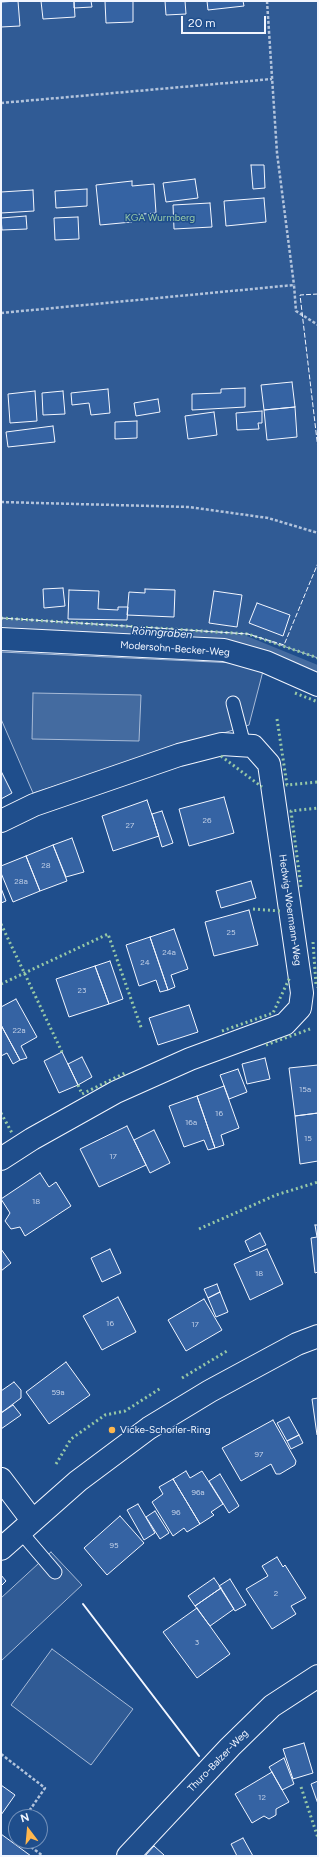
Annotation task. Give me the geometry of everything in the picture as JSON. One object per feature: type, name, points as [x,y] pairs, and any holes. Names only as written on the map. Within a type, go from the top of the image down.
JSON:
[{"type":"street","name":"Modersohn-Becker-Weg","points":[[1,639],[224,650],[266,662],[318,685]]},
{"type":"street","name":"Hedwig-Woermann-Weg","points":[[1,821],[34,805],[179,755],[222,744],[253,746],[269,764],[302,993],[300,1008],[285,1024],[190,1059],[116,1092],[32,1139],[1,1159]]},
{"type":"street","points":[[1,1549],[26,1525],[107,1458],[149,1428],[210,1391],[297,1344],[318,1336]]},
{"type":"street","points":[[1,1479],[26,1525]]},
{"type":"street","name":"Thuro-Balzer-Weg","points":[[128,1856],[230,1748],[272,1706],[318,1676]]},
{"type":"lane","points":[[233,703],[244,746]]},
{"type":"lane","points":[[26,1525],[56,1572]]},
{"type":"path","points":[[267,1],[277,153],[296,311],[318,325]]},
{"type":"path","points":[[1,103],[272,79]]},
{"type":"path","points":[[1,313],[294,285]]},
{"type":"path","points":[[1,502],[190,507],[268,518],[318,533]]},
{"type":"path","points":[[1,1754],[46,1788],[31,1809]]},
{"type":"path","points":[[34,1849],[43,1856]]},
{"type":"shaded area","name":"KGA Wurmberg","points":[[1,1],[318,1],[318,658],[248,634],[1,618]]},
{"type":"shaded area","points":[[1,652],[235,663],[263,671],[249,725],[33,793],[1,719]]},
{"type":"shaded area","points":[[33,693],[141,695],[139,741],[32,739]]},
{"type":"shaded area","points":[[51,1552],[82,1585],[1,1661],[1,1598]]},
{"type":"shaded area","points":[[52,1649],[133,1709],[91,1765],[11,1705]]},
{"type":"building","points":[[18,1],[20,26],[1,27],[1,2]]},
{"type":"building","points":[[41,1],[74,1],[75,17],[43,19]]},
{"type":"building","points":[[74,1],[91,1],[92,7],[74,8]]},
{"type":"building","points":[[105,1],[133,1],[133,22],[106,23]]},
{"type":"building","points":[[165,1],[185,1],[186,14],[166,15]]},
{"type":"building","points":[[207,1],[243,1],[244,6],[208,10]]},
{"type":"building","points":[[251,165],[264,165],[265,188],[253,189]]},
{"type":"building","points":[[195,179],[198,198],[166,202],[163,183]]},
{"type":"building","points":[[132,181],[132,186],[154,184],[156,213],[131,215],[132,222],[100,225],[96,185]]},
{"type":"building","points":[[87,189],[87,206],[56,208],[55,191]]},
{"type":"building","points":[[33,190],[34,211],[1,213],[1,192]]},
{"type":"building","points":[[264,198],[266,222],[226,226],[224,201]]},
{"type":"building","points":[[210,203],[212,227],[174,229],[173,205]]},
{"type":"building","points":[[26,216],[27,229],[2,230],[1,218]]},
{"type":"building","points":[[78,217],[79,239],[55,240],[54,218]]},
{"type":"building","points":[[292,382],[295,407],[264,410],[261,385]]},
{"type":"building","points":[[245,388],[245,407],[192,410],[192,394],[221,393],[221,389]]},
{"type":"building","points":[[108,389],[110,413],[91,415],[89,403],[72,405],[71,393]]},
{"type":"building","points":[[35,391],[37,421],[10,423],[8,394]]},
{"type":"building","points":[[63,391],[65,414],[43,415],[42,393]]},
{"type":"building","points":[[158,399],[160,412],[136,416],[134,403]]},
{"type":"building","points":[[295,407],[297,437],[267,440],[264,410]]},
{"type":"building","points":[[262,411],[262,423],[258,423],[259,429],[237,430],[236,413]]},
{"type":"building","points":[[214,412],[217,435],[188,439],[185,416]]},
{"type":"building","points":[[137,421],[137,438],[115,439],[115,422]]},
{"type":"building","points":[[53,426],[55,442],[8,447],[6,432]]},
{"type":"building","points":[[63,588],[65,606],[44,608],[43,589]]},
{"type":"building","points":[[145,589],[175,590],[174,617],[127,615],[129,592],[145,593]]},
{"type":"building","points":[[69,590],[99,591],[98,609],[118,610],[118,607],[128,607],[127,620],[68,619]]},
{"type":"building","points":[[214,591],[242,595],[237,627],[209,623]]},
{"type":"building","points":[[257,603],[290,615],[283,636],[249,623]]},
{"type":"building","points":[[1,771],[12,793],[1,799]]},
{"type":"building","points":[[224,797],[234,833],[189,846],[179,809]]},
{"type":"building","points":[[147,800],[159,836],[113,851],[102,816]]},
{"type":"building","points":[[162,811],[173,843],[162,847],[152,814]]},
{"type":"building","points":[[72,838],[84,872],[66,877],[53,845]]},
{"type":"building","points":[[53,845],[67,881],[40,891],[26,856]]},
{"type":"building","points":[[26,856],[40,891],[13,902],[1,873],[1,866]]},
{"type":"building","points":[[251,881],[256,898],[221,908],[216,891]]},
{"type":"building","points":[[1,888],[6,901],[1,903]]},
{"type":"building","points":[[249,910],[258,945],[214,956],[205,922]]},
{"type":"building","points":[[174,929],[188,969],[171,975],[175,987],[168,990],[150,937]]},
{"type":"building","points":[[150,937],[168,990],[160,992],[156,980],[139,986],[126,945]]},
{"type":"building","points":[[110,961],[123,999],[109,1004],[95,966]]},
{"type":"building","points":[[95,966],[109,1004],[69,1017],[56,979]]},
{"type":"building","points":[[16,999],[37,1037],[21,1046],[27,1058],[20,1060],[1,1025],[1,1007]]},
{"type":"building","points":[[189,1005],[198,1032],[158,1045],[149,1018]]},
{"type":"building","points":[[1,1025],[20,1060],[13,1064],[7,1053],[1,1056]]},
{"type":"building","points":[[62,1052],[78,1085],[59,1093],[44,1061]]},
{"type":"building","points":[[82,1057],[92,1077],[78,1085],[68,1064]]},
{"type":"building","points":[[265,1058],[270,1079],[247,1084],[242,1064]]},
{"type":"building","points":[[318,1065],[318,1113],[295,1116],[289,1068]]},
{"type":"building","points":[[238,1069],[247,1092],[229,1099],[220,1075]]},
{"type":"building","points":[[224,1086],[239,1128],[221,1135],[224,1145],[215,1148],[197,1096]]},
{"type":"building","points":[[197,1096],[215,1148],[208,1150],[204,1140],[184,1147],[169,1106]]},
{"type":"building","points":[[318,1113],[318,1161],[300,1164],[295,1116]]},
{"type":"building","points":[[127,1126],[146,1165],[99,1187],[80,1149]]},
{"type":"building","points":[[154,1130],[170,1163],[150,1173],[134,1140]]},
{"type":"building","points":[[40,1173],[49,1187],[56,1182],[71,1206],[25,1236],[20,1227],[11,1229],[5,1221],[10,1213],[1,1199]]},
{"type":"building","points":[[315,1225],[318,1225],[318,1272],[315,1273],[311,1238],[317,1237]]},
{"type":"building","points":[[260,1233],[266,1245],[250,1252],[245,1241]]},
{"type":"building","points":[[1,1249],[11,1263],[1,1271]]},
{"type":"building","points":[[110,1249],[121,1273],[102,1282],[91,1258]]},
{"type":"building","points":[[267,1249],[283,1284],[250,1300],[234,1264]]},
{"type":"building","points":[[217,1284],[220,1292],[208,1298],[204,1289]]},
{"type":"building","points":[[220,1292],[228,1312],[216,1317],[208,1298]]},
{"type":"building","points":[[118,1297],[136,1332],[102,1350],[83,1316]]},
{"type":"building","points":[[204,1299],[222,1330],[186,1351],[168,1320]]},
{"type":"building","points":[[66,1362],[90,1395],[49,1424],[26,1392]]},
{"type":"building","points":[[14,1382],[21,1390],[21,1398],[1,1413],[1,1391]]},
{"type":"building","points":[[318,1398],[318,1435],[317,1435],[312,1399]]},
{"type":"building","points":[[13,1405],[21,1415],[1,1429],[1,1413]]},
{"type":"building","points":[[289,1417],[299,1435],[287,1441],[277,1423]]},
{"type":"building","points":[[273,1420],[296,1461],[295,1465],[280,1474],[276,1474],[271,1464],[241,1481],[222,1448]]},
{"type":"building","points":[[299,1435],[303,1443],[291,1449],[287,1441]]},
{"type":"building","points":[[186,1471],[190,1478],[202,1471],[223,1504],[211,1512],[214,1515],[200,1524],[173,1479]]},
{"type":"building","points":[[220,1474],[239,1506],[229,1513],[209,1481]]},
{"type":"building","points":[[173,1479],[200,1524],[187,1532],[184,1528],[173,1536],[152,1502],[163,1494],[159,1487]]},
{"type":"building","points":[[138,1504],[155,1533],[144,1540],[127,1510]]},
{"type":"building","points":[[155,1511],[169,1533],[160,1539],[146,1517]]},
{"type":"building","points":[[120,1516],[144,1543],[107,1575],[84,1548]]},
{"type":"building","points":[[277,1557],[283,1567],[285,1565],[306,1598],[291,1606],[296,1614],[272,1629],[246,1589],[268,1576],[262,1566]]},
{"type":"building","points":[[1,1575],[6,1581],[1,1586]]},
{"type":"building","points":[[214,1578],[221,1588],[195,1606],[188,1596]]},
{"type":"building","points":[[230,1579],[246,1605],[235,1611],[219,1586]]},
{"type":"building","points":[[221,1588],[234,1609],[210,1626],[195,1606]]},
{"type":"building","points":[[197,1608],[230,1654],[197,1678],[163,1632]]},
{"type":"building","points":[[304,1743],[313,1773],[293,1779],[283,1749]]},
{"type":"building","points":[[284,1758],[294,1784],[282,1790],[269,1767]]},
{"type":"building","points":[[272,1772],[289,1802],[276,1809],[276,1815],[269,1819],[264,1816],[252,1823],[235,1794]]},
{"type":"building","points":[[318,1781],[318,1804],[311,1784]]},
{"type":"building","points":[[1,1785],[15,1795],[1,1815]]},
{"type":"building","points":[[1,1834],[8,1839],[8,1849],[21,1849],[31,1856],[1,1856]]},
{"type":"building","points":[[243,1838],[253,1856],[237,1856],[231,1844]]},
{"type":"building","points":[[154,1846],[164,1855],[145,1856]]},
{"type":"waterway","name":"Rönngraben","points":[[1,622],[242,639],[318,670]]},
{"type":"hedge","points":[[1,618],[248,634],[318,658]]},
{"type":"hedge","points":[[295,693],[318,702]]},
{"type":"hedge","points":[[277,719],[287,785],[318,782]]},
{"type":"hedge","points":[[221,756],[262,787]]},
{"type":"hedge","points":[[301,887],[291,811],[318,808]]},
{"type":"hedge","points":[[253,909],[280,912]]},
{"type":"hedge","points":[[1,924],[62,1052]]},
{"type":"hedge","points":[[1,984],[108,934],[142,1030]]},
{"type":"hedge","points":[[313,942],[316,985],[318,987]]},
{"type":"hedge","points":[[222,1031],[273,1013],[290,977]]},
{"type":"hedge","points":[[266,1045],[310,1029]]},
{"type":"hedge","points":[[78,1085],[82,1094],[125,1073]]},
{"type":"hedge","points":[[1,1113],[12,1133]]},
{"type":"hedge","points":[[199,1229],[276,1195],[318,1182]]},
{"type":"hedge","points":[[182,1378],[227,1351]]},
{"type":"hedge","points":[[56,1464],[71,1439],[105,1415],[125,1411],[161,1388]]},
{"type":"hedge","points":[[301,1787],[318,1838]]},
{"type":"fence","points":[[318,294],[300,295],[318,449]]},
{"type":"fence","points":[[1,618],[248,634],[284,645],[318,563]]},
{"type":"wall","points":[[83,1604],[199,1756]]},
{"type":"place","name":"Vicke-Schorler-Ring","points":[[112,1430]]}]
